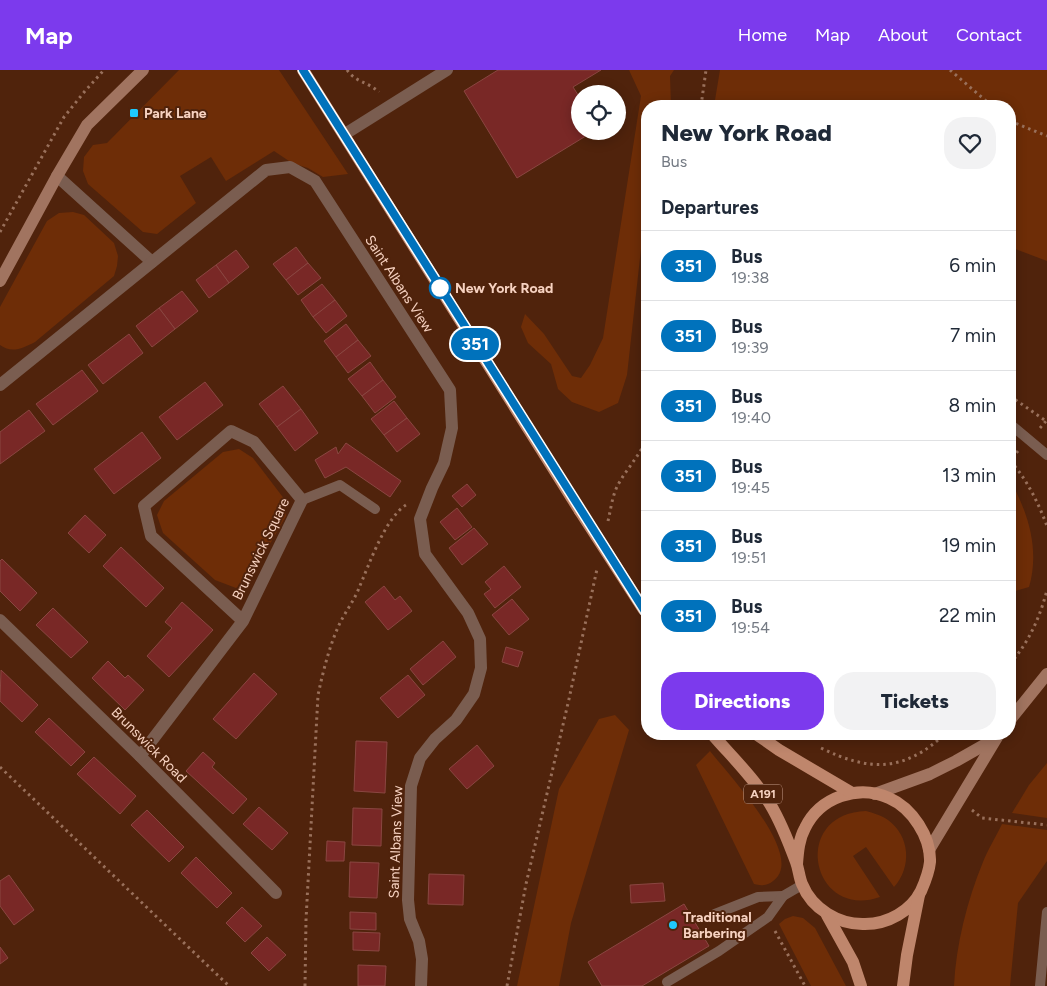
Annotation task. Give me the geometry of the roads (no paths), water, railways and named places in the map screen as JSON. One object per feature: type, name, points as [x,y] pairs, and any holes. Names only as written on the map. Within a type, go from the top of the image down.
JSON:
[{"type":"main road","points":[[304,70],[434,280],[641,605]]},
{"type":"main road","name":"A191","points":[[717,740],[756,785],[771,806],[783,829],[797,864],[802,885],[814,902],[827,915],[853,962],[861,986]]},
{"type":"main road","name":"A191","points":[[765,740],[852,793]]},
{"type":"main road","name":"A191","points":[[797,864],[800,840],[812,817],[829,801],[852,793],[875,794],[889,798],[910,814],[919,826],[929,850],[930,863],[919,895],[903,986]]},
{"type":"main road","name":"A191","points":[[827,915],[848,923],[877,924],[898,915],[919,895]]},
{"type":"street","points":[[0,282],[57,176],[87,125],[143,70]]},
{"type":"street","points":[[345,134],[447,70]]},
{"type":"street","name":"Saint Albans View","points":[[152,262],[266,170],[290,167],[315,181],[450,390],[452,428],[444,463],[420,519],[425,554],[468,613],[480,639],[481,668],[474,694],[456,720],[435,739],[420,758],[411,786],[408,900],[410,919],[419,941],[422,959],[421,986]]},
{"type":"street","points":[[0,385],[152,262],[57,176]]},
{"type":"street","name":"Brunswick Square","points":[[140,756],[242,622],[302,500],[254,442],[231,431],[144,506],[151,536],[242,622]]},
{"type":"street","name":"Brunswick Road","points":[[0,620],[140,756],[276,893]]},
{"type":"street","points":[[1016,713],[1047,674]]},
{"type":"street","points":[[875,794],[930,774],[990,740]]},
{"type":"street","points":[[929,850],[995,740]]},
{"type":"lane","points":[[1016,429],[1047,455]]},
{"type":"lane","points":[[302,500],[340,485],[376,509]]},
{"type":"lane","points":[[667,982],[719,951],[768,917],[783,896],[802,885]]},
{"type":"lane","points":[[715,914],[758,897],[783,896]]},
{"type":"lane","points":[[1040,986],[1047,912]]},
{"type":"place","name":"Park Lane","points":[[134,113]]},
{"type":"place","name":"New York Road","points":[[440,288]]},
{"type":"place","name":"Traditional Barbering","points":[[673,925]]}]
